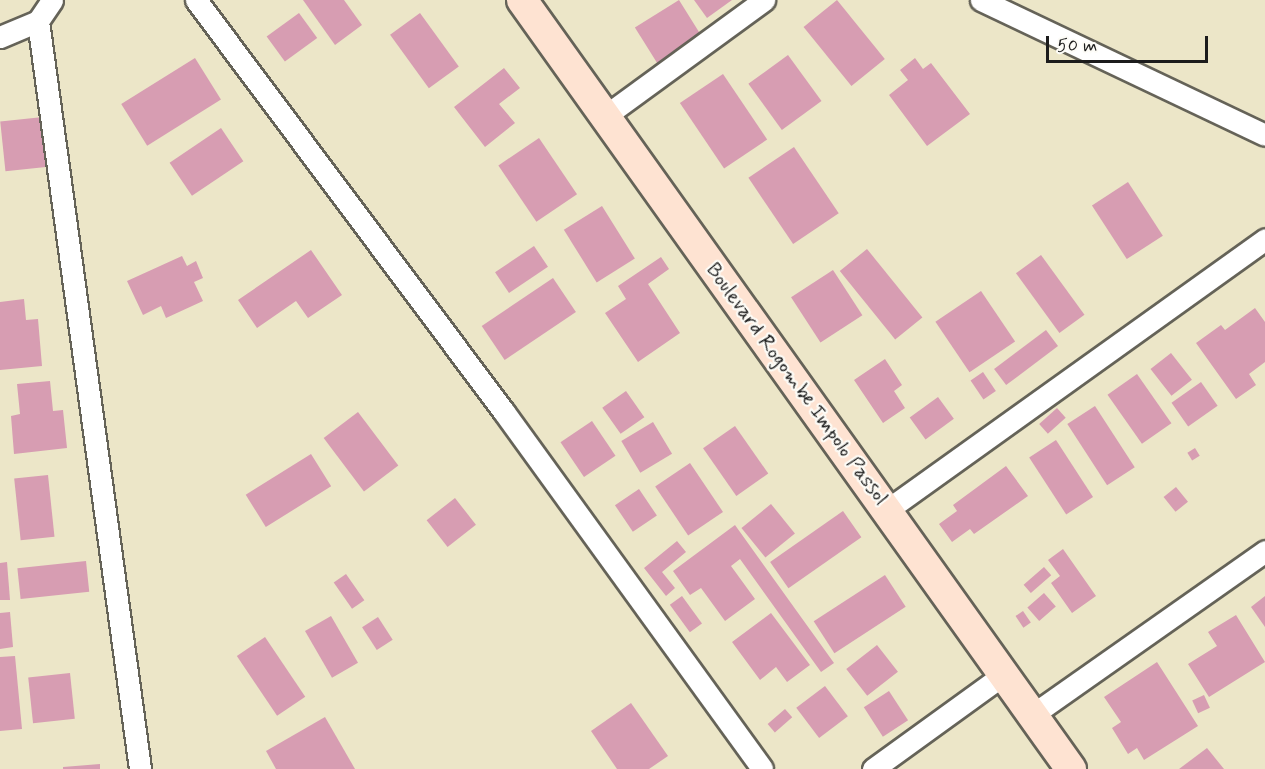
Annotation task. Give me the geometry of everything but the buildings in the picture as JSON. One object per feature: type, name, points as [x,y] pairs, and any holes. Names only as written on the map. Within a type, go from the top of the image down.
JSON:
[{"type":"street","points":[[0,37],[38,21],[52,0]]},
{"type":"street","points":[[196,0],[504,412],[762,769]]},
{"type":"street","name":"Boulevard Rogombe Impolo Passol","points":[[522,0],[1071,769]]},
{"type":"street","points":[[605,116],[764,0]]},
{"type":"street","points":[[981,0],[1265,135]]},
{"type":"street","points":[[38,21],[140,769]]},
{"type":"street","points":[[886,510],[1265,239]]},
{"type":"street","points":[[1032,715],[1265,550]]},
{"type":"street","points":[[873,769],[1003,675]]}]
